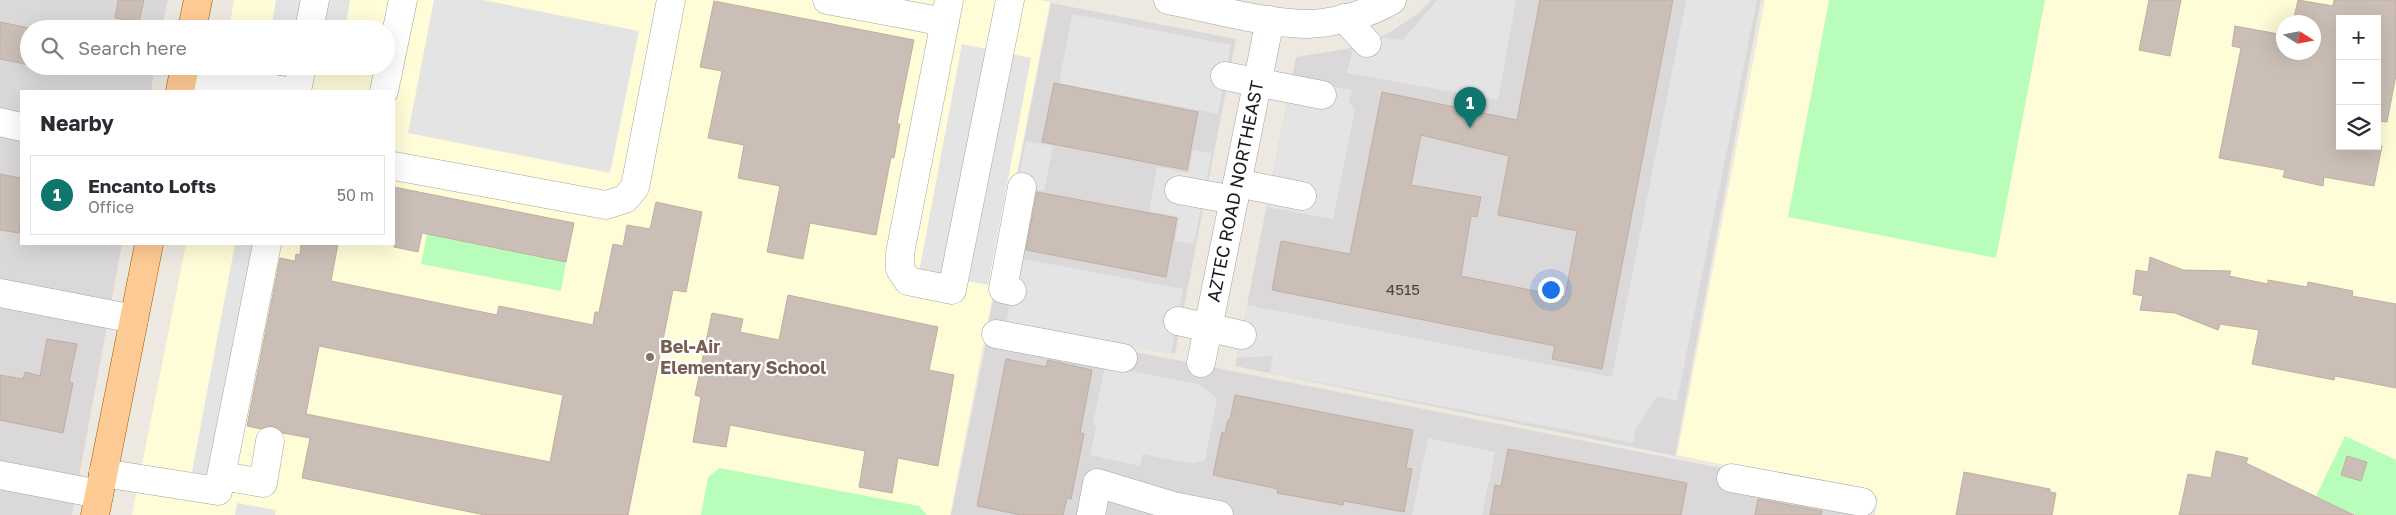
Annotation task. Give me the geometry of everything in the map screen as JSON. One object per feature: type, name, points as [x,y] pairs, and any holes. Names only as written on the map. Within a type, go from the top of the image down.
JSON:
[{"type":"main road","points":[[194,20],[198,0]]},
{"type":"main road","points":[[99,494],[149,245]]},
{"type":"street","points":[[311,20],[315,0]]},
{"type":"street","points":[[395,35],[402,0]]},
{"type":"street","points":[[395,166],[606,205],[625,199],[634,187],[671,0]]},
{"type":"street","points":[[827,0],[947,11],[900,253],[900,269],[908,281],[952,290],[1010,0]]},
{"type":"street","points":[[1168,0],[1270,20],[1308,24],[1375,10],[1392,0]]},
{"type":"street","points":[[1344,18],[1367,44]]},
{"type":"street","name":"AZTEC ROAD NORTHEAST","points":[[1201,363],[1270,20]]},
{"type":"street","points":[[297,90],[300,75]]},
{"type":"street","points":[[384,90],[387,75]]},
{"type":"street","points":[[1225,76],[1322,95]]},
{"type":"street","points":[[183,77],[280,90]]},
{"type":"street","points":[[0,122],[20,127]]},
{"type":"street","points":[[1012,291],[1003,289],[1022,187]]},
{"type":"street","points":[[1179,190],[1302,196]]},
{"type":"street","points":[[0,475],[99,494],[218,491],[267,245]]},
{"type":"street","points":[[0,293],[134,319]]},
{"type":"street","points":[[1178,321],[1242,336]]},
{"type":"street","points":[[996,334],[1123,358]]},
{"type":"street","points":[[222,476],[263,483],[270,441]]},
{"type":"street","points":[[1731,478],[1862,502]]},
{"type":"street","points":[[1091,515],[1097,483],[1172,506],[1219,515]]},
{"type":"shaded area","points":[[0,0],[168,0],[164,20],[20,20],[20,75],[154,75],[151,90],[20,90],[20,245],[122,245],[72,515],[0,515]]},
{"type":"shaded area","points":[[234,0],[1039,0],[1050,2],[950,515],[132,515],[186,245],[395,245],[395,90],[216,90],[219,75],[395,75],[395,20],[231,20]]},
{"type":"shaded area","points":[[276,0],[350,0],[347,20],[273,20]]},
{"type":"shaded area","points":[[434,0],[483,0],[639,31],[610,173],[408,133]]},
{"type":"shaded area","points":[[1431,0],[1761,0],[1675,456],[1235,366],[1296,57],[1346,49],[1387,34],[1420,12]]},
{"type":"shaded area","points":[[1437,0],[1516,0],[1498,100],[1347,73],[1353,49],[1383,38],[1403,40]]},
{"type":"shaded area","points":[[1686,0],[1757,0],[1677,401],[1657,397],[1636,428],[1633,443],[1270,373],[1273,356],[1237,358],[1247,305],[1612,377]]},
{"type":"shaded area","points":[[1765,0],[2396,0],[2396,515],[1875,515],[1878,497],[1677,455]]},
{"type":"shaded area","points":[[1051,3],[1236,39],[1175,354],[989,321]]},
{"type":"shaded area","points":[[1072,14],[1231,45],[1218,114],[1059,83]]},
{"type":"shaded area","points":[[962,44],[1031,58],[988,285],[919,272]]},
{"type":"shaded area","points":[[1292,79],[1352,90],[1349,102],[1355,110],[1333,219],[1267,207]]},
{"type":"shaded area","points":[[1026,141],[1053,146],[1044,191],[1017,186]]},
{"type":"shaded area","points":[[1193,150],[1212,153],[1194,244],[1175,241],[1179,217],[1149,211],[1157,167],[1189,173]]},
{"type":"shaded area","points":[[235,245],[253,245],[210,476],[192,472]]},
{"type":"shaded area","points":[[1018,258],[1183,289],[1171,354],[1006,323]]},
{"type":"shaded area","points":[[990,323],[1872,498],[1869,515],[951,515]]},
{"type":"shaded area","points":[[1105,366],[1198,384],[1217,398],[1205,460],[1193,463],[1181,462],[1143,454],[1140,466],[1090,455],[1096,428],[1093,423]]},
{"type":"shaded area","points":[[1428,438],[1495,452],[1482,515],[1412,515]]},
{"type":"shaded area","points":[[237,503],[276,510],[275,515],[235,515]]},
{"type":"green space","points":[[1829,0],[2045,0],[1996,258],[1788,217]]},
{"type":"green space","points":[[427,234],[566,262],[561,291],[421,264]]},
{"type":"green space","points":[[2345,436],[2396,460],[2396,515],[2355,515],[2316,496]]},
{"type":"green space","points":[[720,468],[919,506],[927,515],[701,515],[708,477]]},
{"type":"building","points":[[118,0],[144,0],[139,20],[115,18]]},
{"type":"building","points":[[1540,0],[1673,0],[1602,369],[1552,359],[1555,346],[1272,290],[1281,241],[1350,254],[1382,92],[1517,120]],"holes":[[[1421,135],[1509,156],[1498,215],[1577,231],[1565,297],[1461,276],[1471,216],[1477,217],[1481,197],[1411,185]]]},
{"type":"building","points":[[2149,0],[2181,0],[2170,56],[2139,50]]},
{"type":"building","points":[[2298,0],[2333,6],[2334,0],[2396,0],[2396,75],[2387,122],[2381,121],[2381,15],[2336,15],[2336,150],[2381,150],[2382,146],[2374,186],[2324,177],[2323,186],[2283,177],[2285,170],[2219,158],[2241,48],[2232,46],[2235,26],[2276,34],[2276,60],[2321,60],[2321,15],[2295,15]]},
{"type":"building","points":[[714,1],[914,40],[897,124],[900,124],[894,158],[891,157],[876,235],[810,223],[803,259],[767,252],[780,186],[738,178],[744,145],[708,138],[722,71],[700,67]]},
{"type":"building","points":[[0,22],[20,26],[20,63],[0,59]]},
{"type":"building","points":[[1054,83],[1198,112],[1187,170],[1042,142]]},
{"type":"building","points":[[0,174],[20,178],[20,226],[19,233],[0,230]]},
{"type":"building","points":[[395,187],[574,223],[566,262],[422,233],[418,252],[394,247]]},
{"type":"building","points":[[1037,192],[1177,218],[1166,277],[1026,250]]},
{"type":"building","points":[[656,202],[702,212],[686,292],[673,290],[628,515],[485,515],[302,478],[310,438],[283,433],[273,426],[261,429],[247,426],[280,258],[295,261],[296,254],[300,255],[301,245],[338,245],[331,281],[497,315],[499,306],[593,325],[595,312],[599,312],[613,244],[623,246],[627,225],[650,229]],"holes":[[[319,346],[563,395],[550,462],[306,414]]]},
{"type":"building","points":[[2150,257],[2183,270],[2231,271],[2229,276],[2268,284],[2268,280],[2307,287],[2308,282],[2353,291],[2352,296],[2396,304],[2396,388],[2335,376],[2334,380],[2252,364],[2259,330],[2220,324],[2218,330],[2175,313],[2140,310],[2143,296],[2133,294],[2136,270],[2148,272]]},
{"type":"building","points":[[788,295],[938,327],[929,370],[954,375],[938,466],[898,458],[892,493],[859,487],[865,451],[730,425],[726,447],[693,442],[701,397],[695,395],[712,313],[743,319],[740,332],[779,340]]},
{"type":"building","points":[[47,339],[77,344],[69,382],[73,383],[63,433],[0,420],[0,375],[23,379],[25,372],[40,376]]},
{"type":"building","points":[[1006,359],[1046,367],[1048,360],[1092,370],[1080,433],[1084,434],[1071,499],[1067,498],[1063,515],[1021,515],[977,506]]},
{"type":"building","points":[[1235,395],[1413,430],[1406,468],[1412,469],[1404,512],[1344,501],[1343,505],[1277,493],[1278,489],[1213,475],[1222,432],[1225,433],[1228,420],[1230,420]]},
{"type":"building","points":[[1508,449],[1687,483],[1681,515],[1490,515],[1495,485],[1501,486]]},
{"type":"building","points":[[2216,451],[2248,458],[2246,463],[2354,515],[2179,515],[2188,474],[2211,478]]},
{"type":"building","points":[[2347,456],[2367,462],[2361,481],[2341,475]]},
{"type":"building","points":[[1964,472],[2050,489],[2050,492],[2056,493],[2052,515],[1956,515]]},
{"type":"building","points":[[1758,499],[1822,511],[1821,515],[1755,515]]},
{"type":"place","name":"Encanto Lofts","points":[[1470,128]]},
{"type":"place","name":"Bel-Air Elementary School","points":[[650,357]]}]
